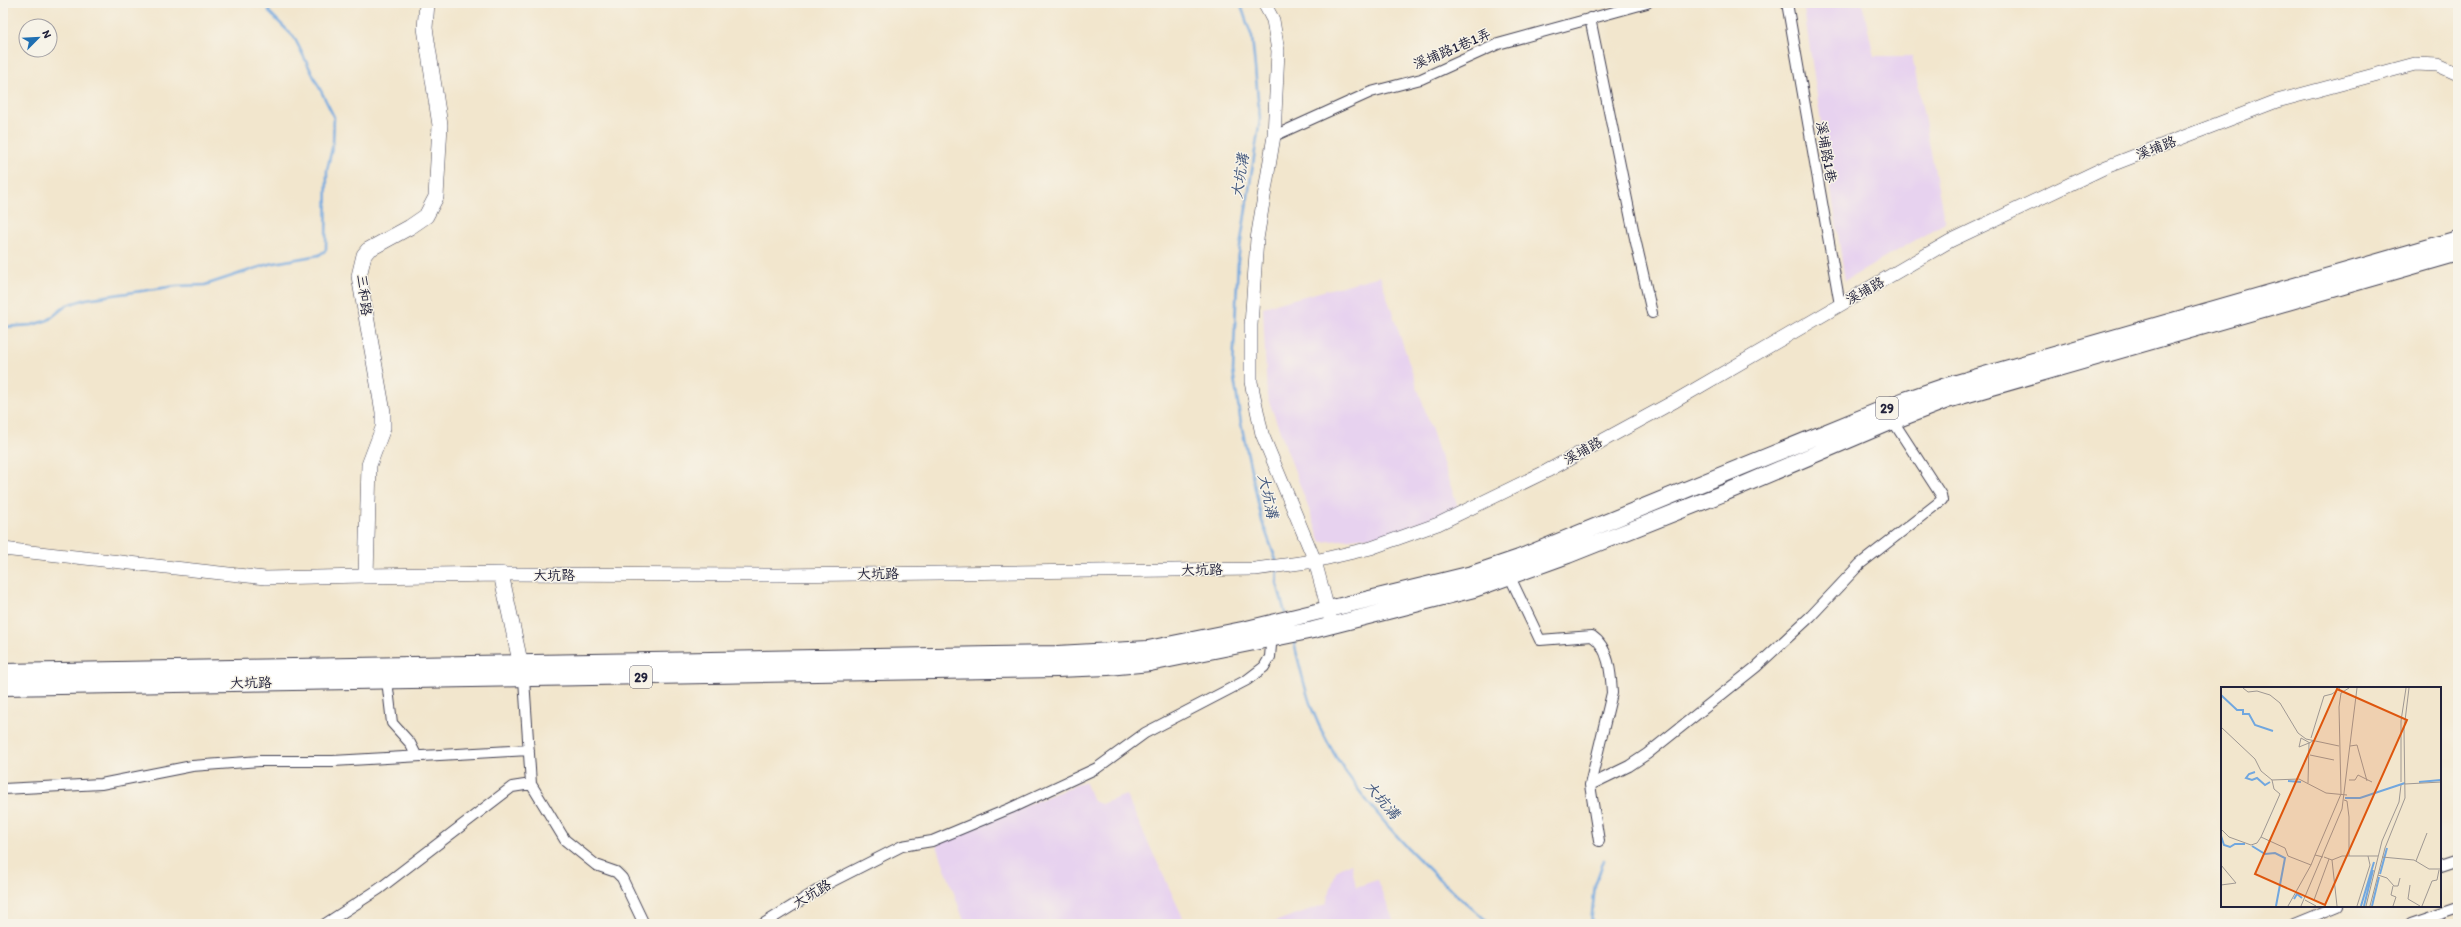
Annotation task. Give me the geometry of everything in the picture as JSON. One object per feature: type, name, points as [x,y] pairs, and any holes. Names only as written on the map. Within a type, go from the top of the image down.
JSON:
[{"type":"main road","name":"三和路","points":[[366,576],[369,465],[383,428],[383,412],[359,276],[364,254],[368,250],[416,224],[430,211],[436,197],[440,125],[425,28],[427,3]]},
{"type":"main road","name":"29","points":[[1330,618],[1519,558],[1899,403],[1943,387],[2458,239]]},
{"type":"main road","name":"29","points":[[1272,631],[1474,589],[1510,577],[1724,493],[1893,421],[1947,400],[2458,253]]},
{"type":"main road","name":"大坑路","points":[[366,576],[501,574]]},
{"type":"main road","points":[[501,574],[522,672]]},
{"type":"main road","name":"大坑路","points":[[3,687],[386,680],[522,672],[1108,653],[1148,649],[1272,631]]},
{"type":"main road","name":"大坑路","points":[[3,672],[522,672]]},
{"type":"street","points":[[1264,3],[1273,20],[1278,51],[1274,136],[1257,239],[1251,325],[1251,382],[1262,434],[1315,561],[1330,618]]},
{"type":"street","name":"溪埔路1巷1弄","points":[[1274,136],[1371,92],[1420,79],[1498,44],[1647,3]]},
{"type":"street","name":"溪埔路1巷","points":[[1787,3],[1840,305]]},
{"type":"street","points":[[1590,18],[1634,234],[1652,312]]},
{"type":"street","name":"溪埔路","points":[[1289,564],[1315,561],[1371,548],[1438,524],[1484,503],[1675,401],[1950,242],[2106,167],[2277,101],[2415,64],[2438,65],[2458,74]]},
{"type":"street","points":[[1590,786],[1629,766],[1647,754],[1756,667],[1811,616],[1860,564],[1942,500],[1941,495],[1893,421]]},
{"type":"street","name":"大坑路","points":[[3,549],[266,578],[366,576]]},
{"type":"street","name":"大坑路","points":[[501,574],[778,575],[1255,569],[1289,564]]},
{"type":"street","points":[[1510,577],[1540,640],[1592,636],[1599,640],[1605,652],[1612,678],[1612,693],[1590,786],[1599,841]]},
{"type":"street","name":"大坑路","points":[[763,924],[831,882],[902,846],[932,841],[1011,808],[1098,768],[1145,733],[1247,680],[1264,667],[1270,657],[1272,631]]},
{"type":"street","points":[[522,672],[531,784],[565,840],[596,865],[616,872],[622,878],[644,924]]},
{"type":"street","points":[[386,680],[392,723],[410,743],[416,755]]},
{"type":"street","points":[[3,789],[101,784],[192,766],[260,760],[333,761],[416,755],[529,750]]},
{"type":"street","points":[[325,924],[379,889],[512,787],[531,784]]},
{"type":"street","points":[[2441,867],[2458,861]]},
{"type":"street","points":[[2294,924],[2336,907]]},
{"type":"street","points":[[2411,924],[2458,908]]},
{"type":"shaded area","points":[[1803,3],[1862,3],[1874,56],[1912,56],[1945,223],[1845,281]]},
{"type":"shaded area","points":[[1380,276],[1458,508],[1387,535],[1321,542],[1267,396],[1263,307]]},
{"type":"shaded area","points":[[1085,781],[1093,801],[1101,804],[1126,795],[1186,924],[957,924],[964,921],[936,843]]},
{"type":"shaded area","points":[[1351,863],[1356,887],[1377,880],[1395,924],[1268,924],[1326,904],[1336,871]]},
{"type":"waterway","points":[[3,327],[32,325],[48,320],[67,305],[86,299],[176,286],[205,285],[269,264],[319,255],[326,250],[327,170],[333,144],[334,117],[294,37],[269,12],[269,3]]},
{"type":"waterway","name":"大坑溝","points":[[1240,3],[1252,37],[1260,119],[1238,260],[1233,371],[1241,423],[1262,521],[1277,563]]},
{"type":"waterway","name":"大坑溝","points":[[1278,569],[1277,583],[1285,613]]},
{"type":"waterway","name":"大坑溝","points":[[1293,639],[1312,709],[1326,739],[1344,769],[1388,827],[1440,879],[1491,924]]},
{"type":"waterway","points":[[1591,924],[1595,885],[1604,860]]}]
